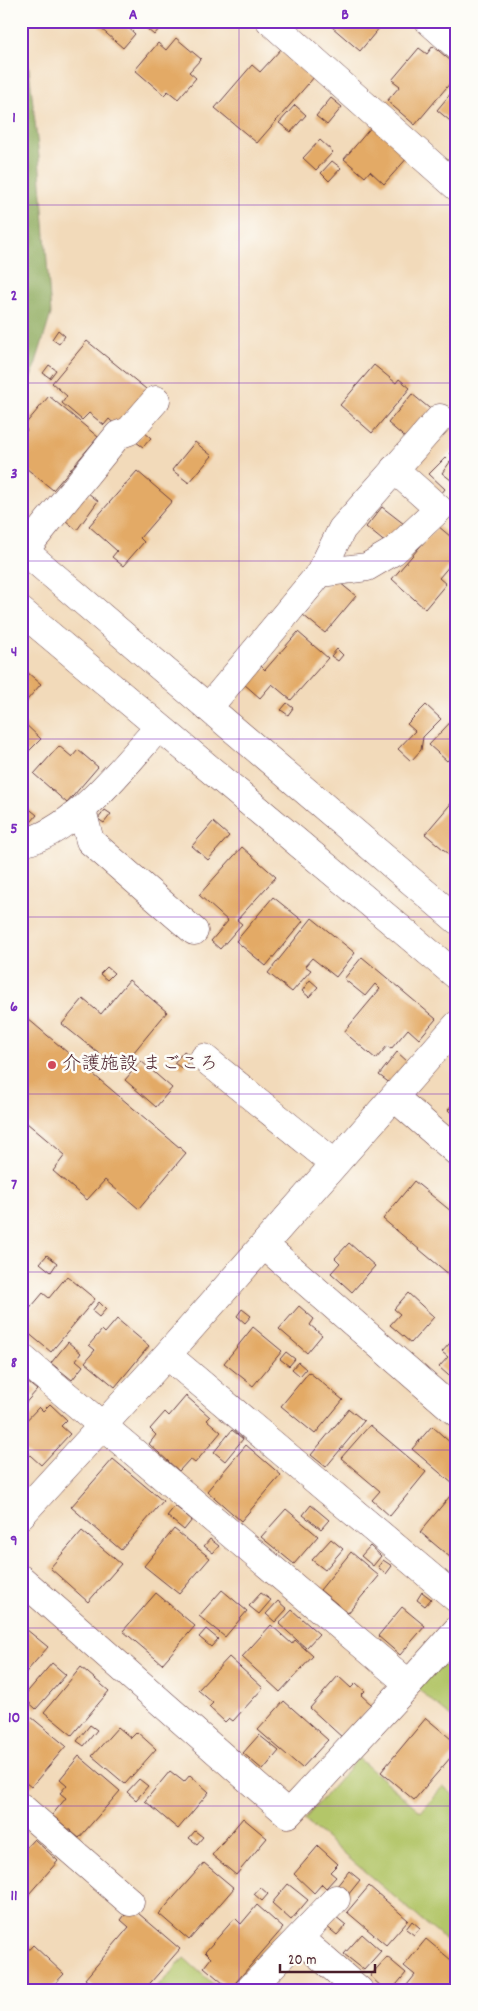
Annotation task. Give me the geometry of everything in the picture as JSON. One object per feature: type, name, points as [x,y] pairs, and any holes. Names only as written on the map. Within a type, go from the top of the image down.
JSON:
[{"type":"street","points":[[270,21],[457,187]]},
{"type":"street","points":[[429,21],[457,46]]},
{"type":"street","points":[[156,400],[129,431],[118,434],[23,549],[457,920]]},
{"type":"street","points":[[208,708],[320,573],[342,530],[440,418]]},
{"type":"street","points":[[320,573],[366,567],[394,551],[438,509],[394,469]]},
{"type":"street","points":[[21,611],[457,976]]},
{"type":"street","points":[[21,844],[37,840],[76,816],[160,727]]},
{"type":"street","points":[[82,810],[90,841],[194,931]]},
{"type":"street","points":[[21,1515],[167,1355],[457,1025]]},
{"type":"street","points":[[204,1058],[335,1164]]},
{"type":"street","points":[[394,1097],[457,1152]]},
{"type":"street","points":[[264,1245],[457,1413]]},
{"type":"street","points":[[167,1355],[457,1599]]},
{"type":"street","points":[[21,1356],[102,1427],[409,1684]]},
{"type":"street","points":[[21,1579],[288,1814],[457,1630]]},
{"type":"street","points":[[21,1807],[130,1902]]},
{"type":"street","points":[[249,1990],[336,1899]]},
{"type":"street","points":[[298,1938],[359,1990]]},
{"type":"green space","points":[[21,51],[28,60],[39,157],[51,314],[21,411]]},
{"type":"green space","points":[[457,1644],[457,1722],[418,1689]]},
{"type":"green space","points":[[358,1758],[421,1812],[443,1786],[457,1798],[457,1950],[304,1820]]},
{"type":"green space","points":[[184,1958],[220,1990],[155,1990]]},
{"type":"building","points":[[104,21],[121,21],[135,34],[123,48],[99,27]]},
{"type":"building","points":[[142,21],[166,21],[154,35],[140,23]]},
{"type":"building","points":[[325,21],[385,21],[360,51]]},
{"type":"building","points":[[176,38],[201,59],[189,72],[196,78],[178,99],[168,91],[164,95],[135,70],[158,43],[166,50]]},
{"type":"building","points":[[433,46],[457,66],[457,75],[415,125],[387,101],[400,86],[392,80],[419,48],[427,54]]},
{"type":"building","points":[[282,48],[315,76],[257,143],[215,108],[252,65],[260,72]]},
{"type":"building","points":[[457,86],[457,123],[455,125],[437,110]]},
{"type":"building","points":[[331,98],[342,107],[327,125],[316,116]]},
{"type":"building","points":[[295,105],[306,115],[291,132],[279,123]]},
{"type":"building","points":[[373,125],[409,156],[384,184],[370,171],[365,177],[344,159]]},
{"type":"building","points":[[320,140],[333,152],[316,170],[303,158]]},
{"type":"building","points":[[332,161],[341,168],[329,181],[321,173]]},
{"type":"building","points":[[58,330],[65,336],[59,344],[52,339]]},
{"type":"building","points":[[87,341],[151,393],[121,430],[109,419],[104,425],[89,413],[82,420],[62,403],[67,396],[52,383]]},
{"type":"building","points":[[49,365],[56,370],[50,378],[43,373]]},
{"type":"building","points":[[374,365],[396,383],[399,379],[410,388],[372,433],[340,405]]},
{"type":"building","points":[[412,394],[434,412],[409,441],[388,423]]},
{"type":"building","points":[[49,396],[98,437],[53,490],[21,464],[21,437],[27,430],[23,427]]},
{"type":"building","points":[[451,421],[457,427],[457,452],[454,449],[429,474],[445,489],[436,500],[405,470]]},
{"type":"building","points":[[144,432],[151,438],[143,447],[136,442]]},
{"type":"building","points":[[195,442],[212,456],[189,483],[172,470]]},
{"type":"building","points":[[453,458],[457,461],[456,484],[442,473]]},
{"type":"building","points":[[137,471],[172,501],[140,538],[144,542],[123,566],[112,557],[117,551],[89,526]]},
{"type":"building","points":[[82,488],[98,501],[77,530],[60,516]]},
{"type":"building","points":[[382,507],[404,524],[387,544],[366,527]]},
{"type":"building","points":[[438,526],[457,542],[457,557],[439,578],[446,584],[425,609],[392,579]]},
{"type":"building","points":[[334,578],[356,596],[325,633],[303,615]]},
{"type":"building","points":[[298,632],[328,658],[291,700],[272,684],[260,698],[244,684],[261,666],[265,670]]},
{"type":"building","points":[[337,649],[343,655],[338,661],[331,656]]},
{"type":"building","points":[[21,667],[41,684],[21,707]]},
{"type":"building","points":[[287,703],[293,708],[288,715],[281,710]]},
{"type":"building","points":[[426,705],[441,719],[423,737],[421,750],[411,761],[398,749],[415,731],[407,724]]},
{"type":"building","points":[[457,715],[457,757],[454,754],[447,761],[429,745]]},
{"type":"building","points":[[21,720],[41,739],[21,759]]},
{"type":"building","points":[[59,746],[72,757],[78,750],[98,767],[67,803],[34,774]]},
{"type":"building","points":[[457,787],[457,857],[455,859],[425,834],[454,800],[450,796]]},
{"type":"building","points":[[21,802],[37,815],[21,834]]},
{"type":"building","points":[[105,810],[111,814],[104,823],[98,819]]},
{"type":"building","points":[[213,822],[229,836],[208,860],[192,846]]},
{"type":"building","points":[[242,847],[276,877],[237,920],[242,924],[220,949],[211,941],[228,921],[199,895]]},
{"type":"building","points":[[273,897],[303,921],[266,966],[236,941]]},
{"type":"building","points":[[312,918],[355,953],[336,977],[312,958],[305,966],[311,970],[292,992],[268,973]]},
{"type":"building","points":[[362,957],[436,1019],[419,1039],[408,1029],[391,1049],[387,1046],[376,1059],[344,1032],[380,989],[375,984],[365,996],[344,979]]},
{"type":"building","points":[[107,967],[114,973],[107,980],[100,974]]},
{"type":"building","points":[[129,980],[167,1012],[119,1070],[62,1024],[83,999],[101,1014]]},
{"type":"building","points":[[310,980],[318,987],[309,997],[302,991]]},
{"type":"building","name":"介護施設 まごころ","points":[[21,1013],[186,1153],[139,1209],[105,1180],[87,1200],[53,1171],[65,1155],[21,1118]]},
{"type":"building","points":[[184,1051],[192,1057],[183,1069],[174,1063]]},
{"type":"building","points":[[397,1052],[408,1062],[391,1084],[379,1075]]},
{"type":"building","points":[[141,1061],[172,1088],[156,1107],[125,1080]]},
{"type":"building","points":[[457,1100],[457,1118],[448,1110]]},
{"type":"building","points":[[414,1181],[457,1216],[457,1281],[383,1219]]},
{"type":"building","points":[[349,1243],[375,1266],[352,1292],[331,1273],[340,1263],[335,1258]]},
{"type":"building","points":[[47,1255],[57,1263],[51,1272],[40,1263]]},
{"type":"building","points":[[67,1276],[95,1299],[51,1352],[21,1327],[21,1319],[43,1293],[49,1298]]},
{"type":"building","points":[[408,1293],[434,1317],[411,1343],[390,1325],[400,1314],[394,1309]]},
{"type":"building","points":[[99,1302],[106,1309],[99,1317],[92,1311]]},
{"type":"building","points":[[299,1306],[314,1319],[310,1325],[322,1335],[307,1353],[279,1329]]},
{"type":"building","points":[[242,1309],[251,1316],[245,1323],[237,1316]]},
{"type":"building","points":[[117,1319],[149,1346],[115,1387],[85,1362],[95,1350],[89,1345],[102,1330],[105,1333]]},
{"type":"building","points":[[253,1327],[282,1351],[253,1386],[224,1363]]},
{"type":"building","points":[[457,1335],[457,1383],[439,1367],[448,1357],[442,1352]]},
{"type":"building","points":[[68,1342],[81,1353],[76,1360],[83,1366],[72,1380],[51,1363]]},
{"type":"building","points":[[286,1352],[295,1359],[289,1366],[280,1359]]},
{"type":"building","points":[[298,1362],[306,1369],[300,1376],[292,1369]]},
{"type":"building","points":[[309,1372],[343,1400],[315,1434],[281,1406]]},
{"type":"building","points":[[21,1377],[37,1390],[21,1408]]},
{"type":"building","points":[[186,1396],[210,1417],[207,1420],[221,1432],[195,1463],[190,1459],[179,1471],[149,1444],[156,1435],[150,1429],[165,1412],[169,1416]]},
{"type":"building","points":[[50,1404],[67,1420],[61,1426],[70,1434],[41,1465],[21,1447],[21,1426],[39,1407],[43,1411]]},
{"type":"building","points":[[349,1409],[364,1421],[326,1467],[311,1455]]},
{"type":"building","points":[[370,1425],[426,1472],[390,1516],[372,1500],[380,1491],[341,1458]]},
{"type":"building","points":[[432,1426],[454,1446],[457,1443],[457,1479],[453,1484],[412,1449]]},
{"type":"building","points":[[232,1430],[243,1439],[225,1461],[214,1452]]},
{"type":"building","points":[[246,1445],[281,1475],[241,1521],[207,1491]]},
{"type":"building","points":[[113,1459],[163,1501],[121,1550],[71,1507]]},
{"type":"building","points":[[450,1496],[457,1502],[457,1563],[420,1532]]},
{"type":"building","points":[[311,1505],[329,1520],[321,1529],[303,1515]]},
{"type":"building","points":[[175,1506],[192,1520],[184,1530],[167,1516]]},
{"type":"building","points":[[286,1509],[318,1536],[294,1564],[261,1537]]},
{"type":"building","points":[[174,1529],[210,1558],[179,1594],[144,1566]]},
{"type":"building","points":[[82,1531],[121,1564],[88,1602],[50,1568]]},
{"type":"building","points":[[210,1539],[219,1546],[213,1553],[204,1546]]},
{"type":"building","points":[[331,1539],[343,1549],[325,1570],[312,1560]]},
{"type":"building","points":[[370,1546],[381,1556],[373,1566],[361,1556]]},
{"type":"building","points":[[351,1552],[379,1576],[348,1613],[320,1590]]},
{"type":"building","points":[[383,1560],[392,1566],[386,1574],[378,1567]]},
{"type":"building","points":[[222,1590],[247,1611],[225,1637],[199,1616]]},
{"type":"building","points":[[422,1592],[431,1599],[425,1606],[417,1600]]},
{"type":"building","points":[[156,1593],[195,1626],[162,1664],[123,1631]]},
{"type":"building","points":[[261,1593],[271,1600],[259,1614],[249,1606]]},
{"type":"building","points":[[278,1601],[287,1609],[275,1622],[266,1614]]},
{"type":"building","points":[[402,1607],[425,1626],[400,1655],[378,1636]]},
{"type":"building","points":[[292,1610],[319,1634],[306,1648],[279,1624]]},
{"type":"building","points":[[21,1625],[48,1647],[21,1678]]},
{"type":"building","points":[[271,1625],[292,1644],[295,1640],[313,1656],[280,1692],[242,1657]]},
{"type":"building","points":[[206,1629],[218,1639],[211,1647],[199,1637]]},
{"type":"building","points":[[229,1657],[263,1688],[233,1721],[229,1718],[225,1722],[209,1707],[213,1703],[198,1690]]},
{"type":"building","points":[[52,1663],[66,1675],[36,1709],[23,1697]]},
{"type":"building","points":[[81,1667],[109,1691],[72,1735],[44,1712]]},
{"type":"building","points":[[338,1676],[351,1688],[356,1683],[365,1691],[361,1695],[372,1705],[343,1738],[310,1708]]},
{"type":"building","points":[[284,1701],[328,1740],[302,1768],[258,1730]]},
{"type":"building","points":[[31,1717],[66,1746],[31,1787],[21,1779],[21,1724],[23,1726]]},
{"type":"building","points":[[426,1718],[457,1744],[457,1750],[414,1800],[381,1772]]},
{"type":"building","points":[[90,1725],[97,1730],[84,1746],[77,1741]]},
{"type":"building","points":[[118,1727],[131,1738],[137,1732],[156,1749],[125,1784],[92,1756]]},
{"type":"building","points":[[259,1735],[279,1751],[263,1770],[243,1753]]},
{"type":"building","points":[[79,1756],[120,1791],[79,1838],[52,1815],[66,1798],[60,1793],[67,1785],[60,1779]]},
{"type":"building","points":[[170,1771],[184,1782],[190,1775],[209,1792],[178,1829],[145,1801]]},
{"type":"building","points":[[139,1779],[148,1786],[136,1800],[127,1792]]},
{"type":"building","points":[[243,1818],[267,1838],[236,1875],[212,1855]]},
{"type":"building","points":[[195,1831],[203,1837],[197,1844],[189,1838]]},
{"type":"building","points":[[34,1839],[58,1861],[21,1903],[21,1853]]},
{"type":"building","points":[[318,1846],[338,1864],[330,1872],[336,1877],[326,1888],[322,1884],[314,1893],[294,1874]]},
{"type":"building","points":[[204,1863],[234,1888],[189,1940],[159,1914]]},
{"type":"building","points":[[349,1871],[360,1880],[348,1895],[337,1886]]},
{"type":"building","points":[[288,1884],[308,1900],[291,1920],[272,1903]]},
{"type":"building","points":[[369,1886],[408,1920],[386,1945],[347,1912]]},
{"type":"building","points":[[260,1887],[268,1894],[262,1901],[254,1894]]},
{"type":"building","points":[[257,1905],[283,1928],[230,1989],[204,1967],[211,1958],[205,1952],[235,1918],[241,1924]]},
{"type":"building","points":[[131,1907],[180,1949],[144,1990],[98,1990],[85,1979],[129,1927],[121,1920]]},
{"type":"building","points":[[335,1916],[346,1925],[337,1935],[326,1926]]},
{"type":"building","points":[[412,1921],[420,1928],[414,1935],[406,1929]]},
{"type":"building","points":[[362,1934],[381,1951],[364,1970],[344,1954]]},
{"type":"building","points":[[426,1939],[457,1965],[457,1980],[448,1990],[403,1990],[415,1975],[404,1966]]},
{"type":"building","points":[[33,1945],[64,1974],[49,1990],[21,1989],[21,1958]]},
{"type":"building","points":[[387,1957],[406,1973],[392,1990],[385,1990],[370,1976]]},
{"type":"place","name":"介護施設 まごころ","points":[[52,1065]]}]
